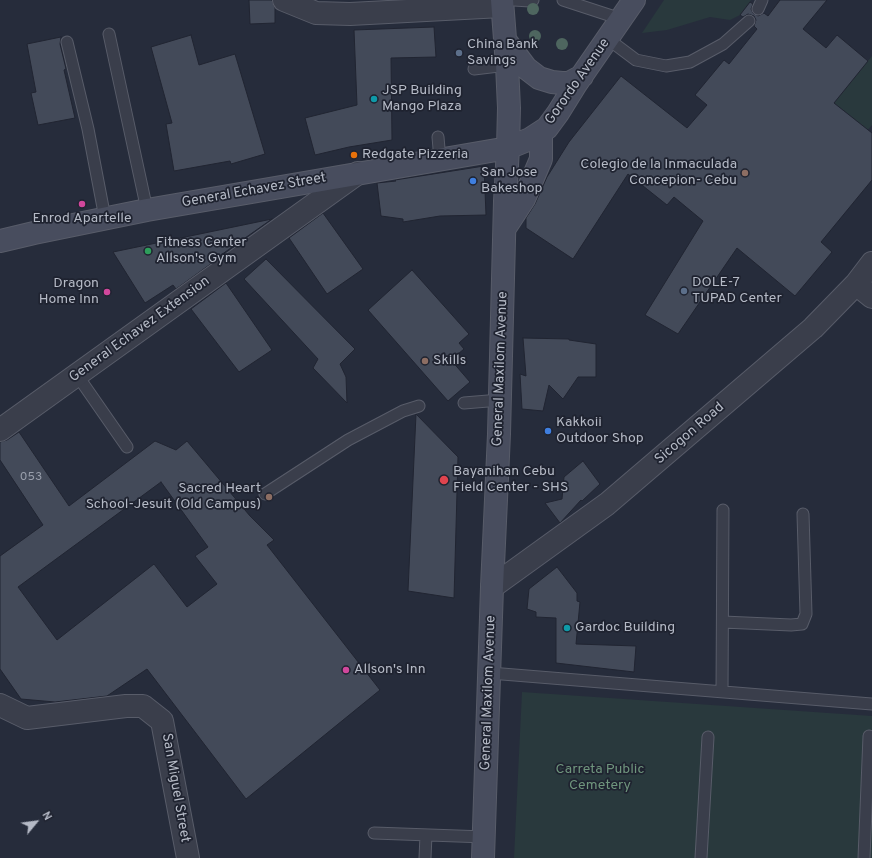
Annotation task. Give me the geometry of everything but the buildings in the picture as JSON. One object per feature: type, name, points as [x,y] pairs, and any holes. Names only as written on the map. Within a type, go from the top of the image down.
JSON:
[{"type":"main road","name":"Gorordo Avenue","points":[[508,148],[547,128],[634,0]]},
{"type":"main road","name":"General Maxilom Avenue","points":[[483,858],[485,836],[492,587],[508,148],[509,108],[508,65],[505,40],[506,2]]},
{"type":"main road","points":[[505,40],[526,68],[539,78],[552,82],[569,83],[582,76]]},
{"type":"main road","points":[[505,228],[524,198],[541,159],[541,132]]},
{"type":"main road","name":"General Echavez Street","points":[[0,241],[147,210],[508,148]]},
{"type":"street","points":[[284,0],[350,14],[506,2]]},
{"type":"street","name":"General Echavez Extension","points":[[0,430],[358,173]]},
{"type":"street","name":"Sicogon Road","points":[[492,587],[607,504],[813,328],[864,290],[872,263]]},
{"type":"street","name":"San Miguel Street","points":[[0,705],[27,718],[126,706],[144,706],[162,721],[188,858]]},
{"type":"lane","points":[[506,2],[533,0]]},
{"type":"lane","points":[[563,0],[621,19]]},
{"type":"lane","points":[[608,39],[636,60],[666,66],[690,62],[723,44],[749,21]]},
{"type":"lane","points":[[109,34],[147,210]]},
{"type":"lane","points":[[67,42],[88,129],[105,218]]},
{"type":"lane","points":[[474,69],[508,65]]},
{"type":"lane","points":[[438,137],[440,160]]},
{"type":"lane","points":[[77,375],[127,447]]},
{"type":"lane","points":[[464,403],[500,400]]},
{"type":"lane","points":[[265,494],[348,440],[402,410],[419,406]]},
{"type":"lane","points":[[722,692],[723,510]]},
{"type":"lane","points":[[723,622],[791,625],[802,624],[806,614],[803,514]]},
{"type":"lane","points":[[490,673],[872,704]]},
{"type":"lane","points":[[864,858],[869,736]]},
{"type":"lane","points":[[701,858],[708,737]]},
{"type":"lane","points":[[374,833],[485,836]]},
{"type":"lane","points":[[425,858],[426,835]]},
{"type":"green space","points":[[664,0],[751,0],[740,15],[730,20],[710,17],[667,30],[642,33]]},
{"type":"green space","points":[[872,56],[872,125],[867,131],[834,103]]},
{"type":"green space","name":"Carreta Public Cemetery","points":[[522,692],[872,716],[872,858],[514,858]]},
{"type":"place","name":"China Bank Savings","points":[[459,53]]},
{"type":"place","name":"JSP Building Mango Plaza","points":[[374,99]]},
{"type":"place","name":"Redgate Pizzeria","points":[[354,155]]},
{"type":"place","name":"Colegio de la Inmaculada Concepion- Cebu","points":[[745,173]]},
{"type":"place","name":"San Jose Bakeshop","points":[[473,181]]},
{"type":"place","name":"Enrod Apartelle","points":[[82,204]]},
{"type":"place","name":"Fitness Center Allson's Gym","points":[[148,251]]},
{"type":"place","name":"DOLE-7 TUPAD Center","points":[[684,291]]},
{"type":"place","name":"Dragon Home Inn","points":[[107,292]]},
{"type":"place","name":"Skills","points":[[425,361]]},
{"type":"place","name":"Kakkoii Outdoor Shop","points":[[548,431]]},
{"type":"place","name":"Bayanihan Cebu Field Center - SHS","points":[[444,480]]},
{"type":"place","name":"Sacred Heart School-Jesuit (Old Campus)","points":[[269,497]]},
{"type":"place","name":"Gardoc Building","points":[[567,628]]},
{"type":"place","name":"Allson's Inn","points":[[346,670]]}]
